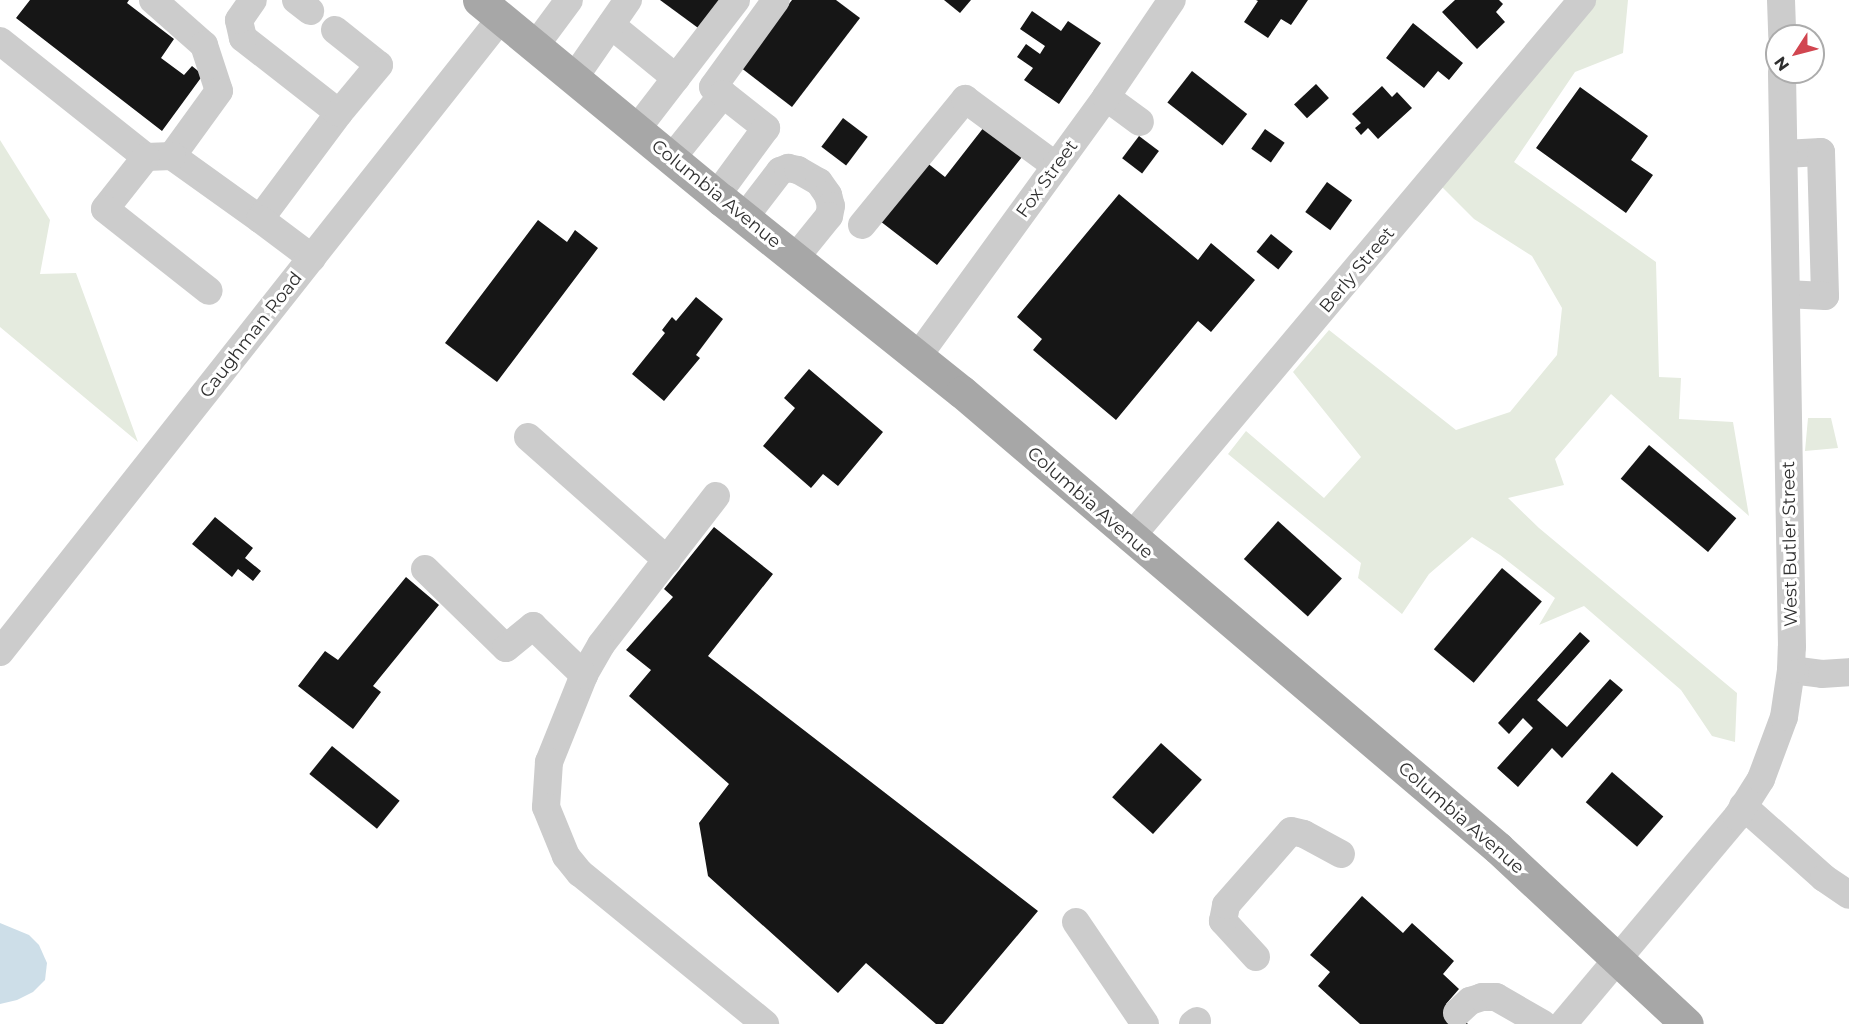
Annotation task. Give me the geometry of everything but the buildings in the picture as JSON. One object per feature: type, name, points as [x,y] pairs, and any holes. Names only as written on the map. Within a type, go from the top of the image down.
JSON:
[{"type":"main road","name":"Columbia Avenue","points":[[490,9],[716,196],[918,356],[1498,848],[1686,1024]]},
{"type":"street","points":[[153,0],[204,45],[219,91],[159,156],[105,209],[209,291]]},
{"type":"street","points":[[253,0],[239,20],[243,38],[339,113]]},
{"type":"street","points":[[535,46],[569,0]]},
{"type":"street","points":[[574,78],[628,0]]},
{"type":"street","points":[[636,130],[736,0]]},
{"type":"street","points":[[716,196],[765,128],[713,87],[776,0]]},
{"type":"street","name":"Fox Street","points":[[918,356],[1106,97],[1172,0]]},
{"type":"street","name":"Berly Street","points":[[1130,538],[1582,0]]},
{"type":"street","points":[[1781,0],[1782,24]]},
{"type":"street","name":"Caughman Road","points":[[1,649],[312,258],[490,9]]},
{"type":"street","points":[[611,25],[676,78]]},
{"type":"street","points":[[260,219],[339,113],[379,65],[334,30]]},
{"type":"street","points":[[0,41],[159,156],[260,219],[312,258]]},
{"type":"street","name":"West Butler Street","points":[[1563,1024],[1743,806],[1770,759],[1784,717],[1791,670],[1782,84]]},
{"type":"street","points":[[671,159],[723,94]]},
{"type":"street","points":[[1106,97],[1140,122]]},
{"type":"street","points":[[862,225],[965,99],[1056,166]]},
{"type":"street","points":[[1784,153],[1821,152],[1825,296],[1786,294]]},
{"type":"street","points":[[744,218],[780,171],[788,168],[798,170],[819,182],[828,195],[831,206],[829,216],[795,258]]},
{"type":"street","points":[[528,437],[667,560]]},
{"type":"street","points":[[716,496],[601,645],[584,675],[549,762],[545,785],[546,807],[566,856],[601,893],[765,1024]]},
{"type":"street","points":[[425,569],[506,648],[533,626],[584,675]]},
{"type":"street","points":[[1791,670],[1822,674],[1849,672]]},
{"type":"street","points":[[1743,806],[1824,878],[1849,895]]},
{"type":"street","points":[[1256,957],[1222,921],[1226,904],[1291,831],[1304,834],[1341,854]]},
{"type":"street","points":[[1076,922],[1145,1024]]},
{"type":"street","points":[[1457,1013],[1470,1001],[1482,997],[1496,997],[1543,1024]]},
{"type":"shaded area","points":[[1582,0],[1628,0],[1623,53],[1575,72],[1514,162],[1656,262],[1659,377],[1681,378],[1679,419],[1733,422],[1749,516],[1611,394],[1555,459],[1564,485],[1508,498],[1539,528],[1737,693],[1735,742],[1712,736],[1681,690],[1584,606],[1539,625],[1555,598],[1500,555],[1472,537],[1429,574],[1402,614],[1358,578],[1361,563],[1228,454],[1246,431],[1324,498],[1361,457],[1293,372],[1329,330],[1456,430],[1510,412],[1557,355],[1562,308],[1532,256],[1474,219],[1433,178]]},
{"type":"shaded area","points":[[0,140],[50,220],[40,274],[76,273],[138,442],[0,327]]},
{"type":"shaded area","points":[[1808,418],[1831,418],[1838,448],[1805,451]]},
{"type":"shaded area","points":[[0,923],[29,935],[39,945],[47,963],[45,980],[33,992],[17,1000],[0,1004]]}]
